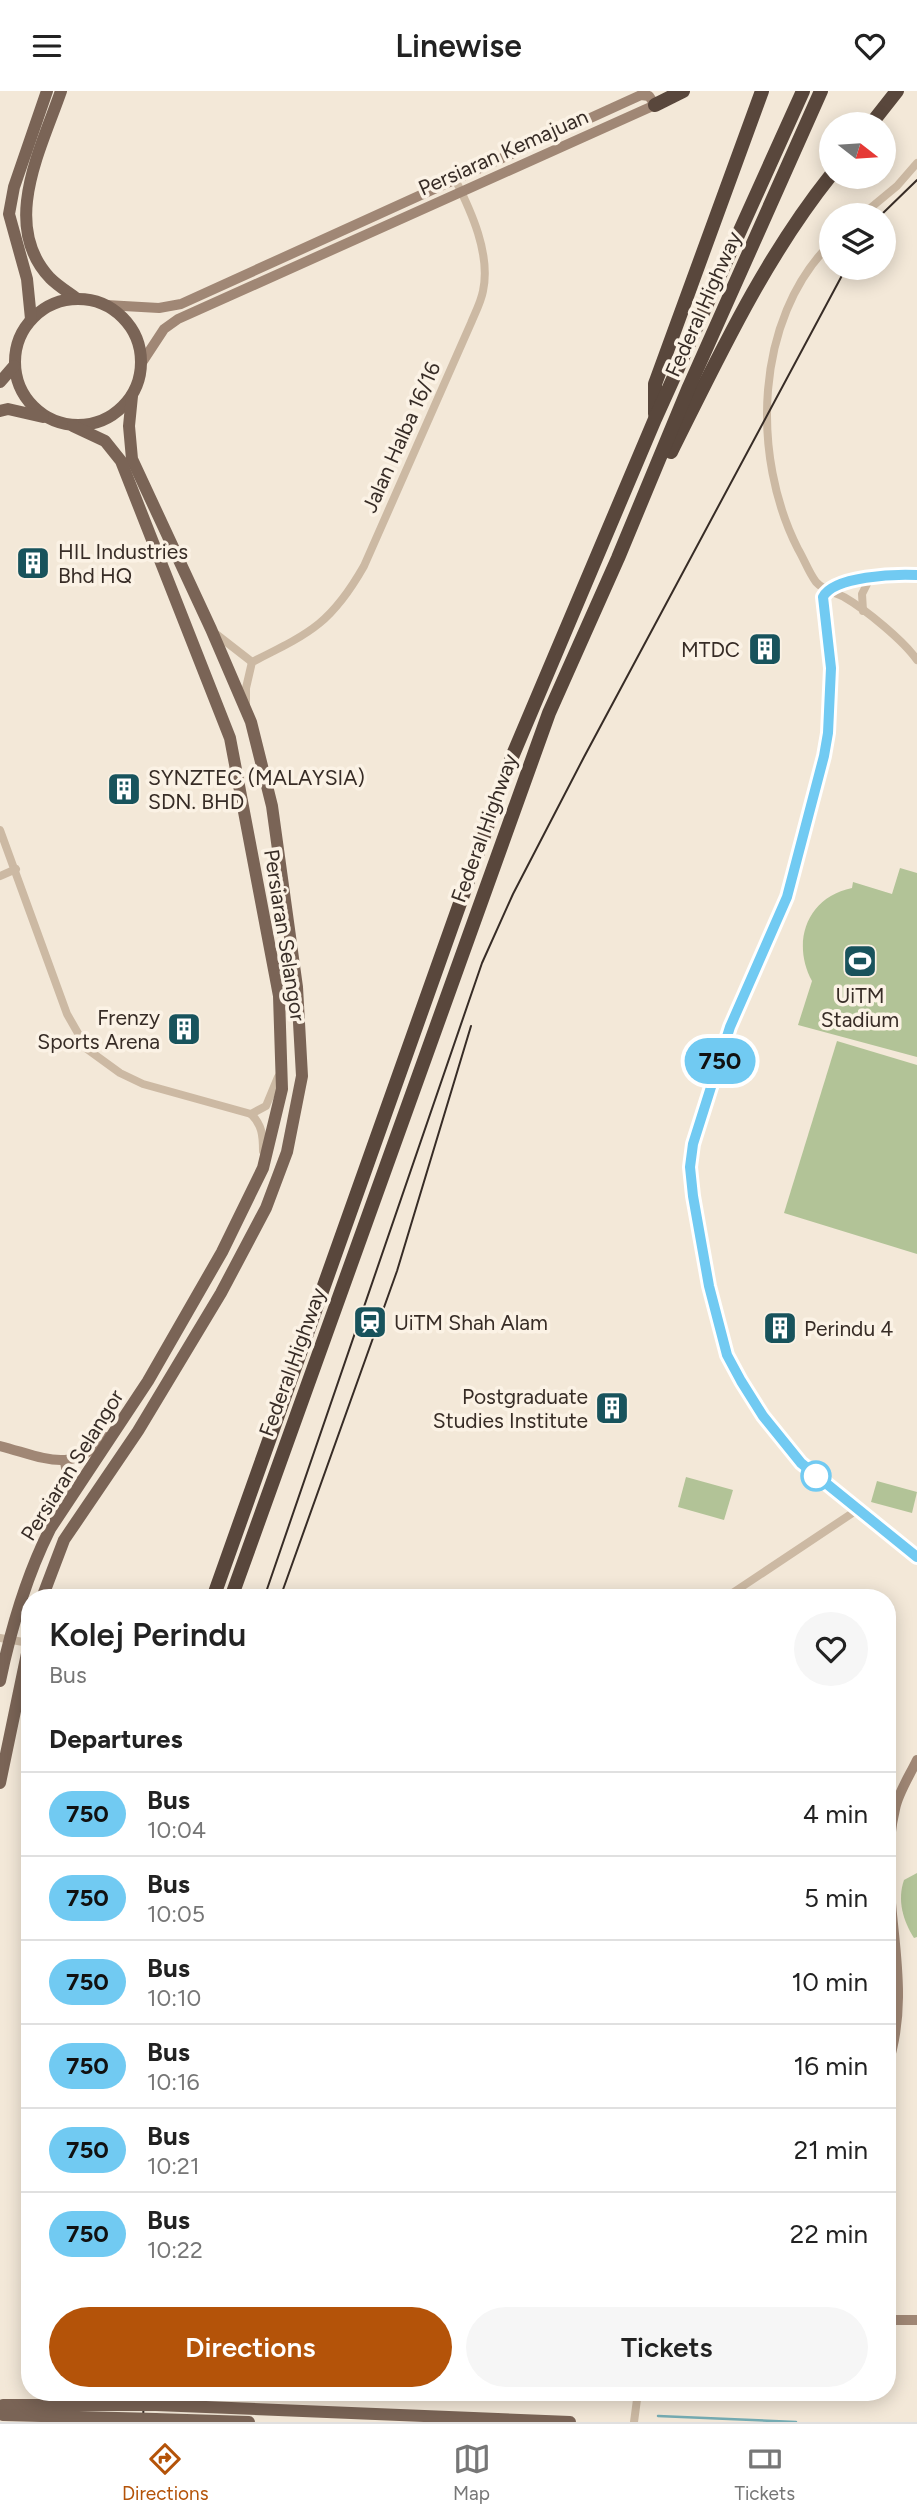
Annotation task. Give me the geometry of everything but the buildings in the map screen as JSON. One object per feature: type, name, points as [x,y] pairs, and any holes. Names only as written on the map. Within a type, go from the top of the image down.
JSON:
[{"type":"highway","points":[[655,105],[683,91]]},
{"type":"highway","points":[[655,419],[655,384],[762,91]]},
{"type":"highway","name":"Federal Highway","points":[[217,1589],[512,757],[655,419],[803,91]]},
{"type":"highway","name":"Federal Highway","points":[[234,1589],[549,713],[618,558],[689,387],[821,91]]},
{"type":"highway","points":[[876,112],[887,91]]},
{"type":"highway","points":[[880,112],[897,91]]},
{"type":"highway","points":[[618,558],[758,282],[820,189]]},
{"type":"highway","points":[[64,2422],[65,2401]]},
{"type":"highway","points":[[82,2422],[83,2401]]},
{"type":"main road","points":[[31,319],[27,279],[9,214],[47,91]]},
{"type":"main road","points":[[0,411],[8,409],[73,426],[106,419],[132,396],[141,364],[139,346],[132,329],[121,315],[106,305],[76,298],[51,279],[39,263],[24,225],[27,189],[61,91]]},
{"type":"main road","points":[[44,417],[29,403],[18,386],[14,366],[21,333],[31,319],[44,308],[76,298]]},
{"type":"main road","points":[[0,382],[14,366]]},
{"type":"main road","name":"Persiaran Selangor","points":[[45,1589],[64,1540],[138,1431],[221,1293],[266,1208],[287,1151],[296,1111],[302,1048],[297,987],[272,806],[246,707],[132,459],[129,426],[132,396]]},
{"type":"main road","name":"Persiaran Selangor","points":[[23,1589],[50,1529],[127,1414],[222,1252],[262,1168],[282,1089],[283,1049],[279,996],[230,738],[121,461],[105,441],[73,426]]},
{"type":"main road","name":"Persiaran Selangor","points":[[0,1681],[4,1639],[21,1595]]},
{"type":"main road","points":[[0,1783],[21,1680]]},
{"type":"main road","points":[[2,2410],[570,2422]]},
{"type":"main road","points":[[155,2412],[249,2422]]},
{"type":"street","name":"Persiaran Kemajuan","points":[[106,305],[159,308],[181,304],[343,233],[641,95],[649,96],[655,105],[178,319],[164,329],[141,364]]},
{"type":"street","points":[[876,203],[897,186],[917,163]]},
{"type":"street","name":"Jalan Halba 16/16","points":[[252,662],[301,637],[329,617],[345,600],[364,566],[483,291],[482,254],[455,179]]},
{"type":"street","points":[[819,258],[806,274],[782,324],[769,380],[767,415],[774,473],[786,525],[816,582],[863,611],[917,660]]},
{"type":"street","points":[[827,590],[870,578],[917,575]]},
{"type":"street","points":[[863,611],[862,594],[870,578]]},
{"type":"street","points":[[827,590],[822,604],[829,639],[831,691],[824,756],[787,897],[730,1027],[693,1144],[690,1167],[709,1286],[727,1355],[763,1416],[794,1455],[857,1510],[917,1557]]},
{"type":"street","points":[[212,629],[229,647],[252,662],[246,688],[246,707]]},
{"type":"street","points":[[0,830],[67,1014],[87,1049],[120,1073],[144,1084],[250,1114],[259,1122],[263,1134],[262,1168]]},
{"type":"street","points":[[0,876],[16,869]]},
{"type":"street","points":[[250,1114],[266,1106],[273,1096],[283,1049]]},
{"type":"street","points":[[0,1445],[65,1462],[88,1455],[127,1414]]},
{"type":"street","points":[[37,1554],[46,1526],[68,1479],[65,1462]]},
{"type":"street","points":[[738,1589],[857,1510]]},
{"type":"street","points":[[896,1797],[917,1760]]},
{"type":"street","points":[[896,1938],[901,1976],[896,2033]]},
{"type":"street","points":[[896,2320],[917,2320]]},
{"type":"street","points":[[634,2422],[637,2401]]},
{"type":"green space","name":"UiTM Stadium","points":[[900,868],[917,873],[917,1057],[798,1025],[812,981],[803,951],[807,923],[814,911],[836,893],[852,888],[853,882],[892,894]]},
{"type":"green space","points":[[837,1041],[917,1065],[917,1254],[784,1213]]},
{"type":"green space","points":[[686,1477],[733,1490],[724,1520],[678,1507]]},
{"type":"green space","points":[[877,1481],[917,1492],[912,1513],[871,1502]]},
{"type":"green space","points":[[917,1873],[917,1937],[914,1938],[904,1917],[901,1895],[904,1880]]},
{"type":"waterway","points":[[658,2416],[796,2422]]},
{"type":"tram line","points":[[893,203],[917,180]]},
{"type":"tram line","points":[[267,1589],[482,963],[513,894],[584,757],[840,280]]},
{"type":"tram line","points":[[283,1589],[397,1271],[471,1026]]},
{"type":"tram line","points":[[143,2422],[144,2401]]},
{"type":"bus line","name":"750","points":[[917,575],[888,575],[850,582],[831,587],[823,597],[831,668],[828,733],[824,756],[787,897],[730,1027],[693,1144],[690,1167],[695,1213],[709,1286],[727,1355],[741,1381],[763,1416],[801,1463],[917,1557]]},
{"type":"place","name":"HIL Industries Bhd HQ","points":[[33,563]]},
{"type":"place","name":"MTDC","points":[[765,649]]},
{"type":"place","name":"SYNZTEC (MALAYSIA) SDN. BHD","points":[[124,789]]},
{"type":"place","name":"UiTM Stadium","points":[[860,961]]},
{"type":"place","name":"Frenzy Sports Arena","points":[[184,1029]]},
{"type":"place","name":"UiTM Shah Alam","points":[[370,1322]]},
{"type":"place","name":"Perindu 4","points":[[780,1328]]},
{"type":"place","name":"Postgraduate Studies Institute","points":[[612,1408]]}]
